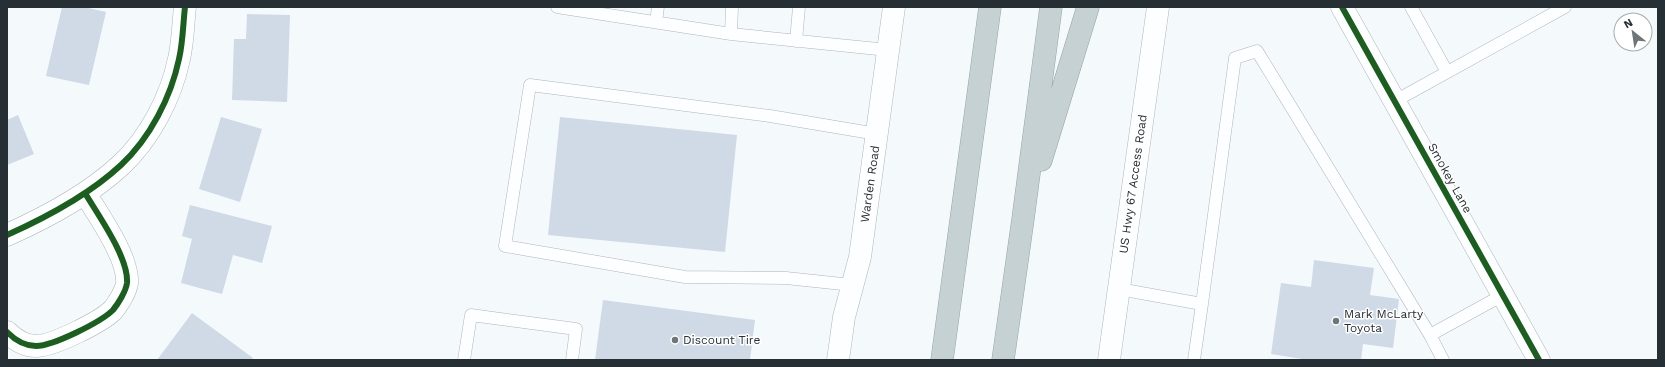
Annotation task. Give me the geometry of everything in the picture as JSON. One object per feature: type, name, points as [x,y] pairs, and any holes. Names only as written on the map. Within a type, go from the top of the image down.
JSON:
[{"type":"highway","points":[[942,360],[990,7]]},
{"type":"highway","points":[[1003,360],[1051,7]]},
{"type":"highway","points":[[1023,219],[1088,7]]},
{"type":"street","points":[[7,235],[85,193],[122,164],[138,145],[154,123],[166,98],[180,58],[185,7]]},
{"type":"street","name":"Warden Road","points":[[838,360],[844,316],[860,257],[894,7]]},
{"type":"street","name":"US Hwy 67 Access Road","points":[[1109,360],[1158,7]]},
{"type":"street","name":"Smokey Lane","points":[[1342,7],[1539,360]]},
{"type":"street","points":[[7,332],[17,342],[35,346],[48,344],[65,338],[107,314],[113,309],[121,298],[127,284],[125,264],[85,193]]},
{"type":"lane","points":[[557,7],[731,34],[888,50]]},
{"type":"lane","points":[[656,22],[658,7]]},
{"type":"lane","points":[[731,34],[732,7]]},
{"type":"lane","points":[[796,40],[799,7]]},
{"type":"lane","points":[[1411,7],[1446,72]]},
{"type":"lane","points":[[1395,101],[1565,7]]},
{"type":"lane","points":[[1194,360],[1235,58],[1257,51],[1430,335],[1443,360]]},
{"type":"lane","points":[[852,285],[786,278],[685,277],[505,246],[530,85],[770,116],[877,134]]},
{"type":"lane","points":[[1119,288],[1202,304]]},
{"type":"lane","points":[[1430,335],[1503,295]]},
{"type":"lane","points":[[464,360],[471,315],[576,329],[572,360]]},
{"type":"building","points":[[62,7],[84,7],[106,12],[89,85],[46,76]]},
{"type":"building","points":[[247,14],[290,15],[287,102],[232,100],[234,39],[246,39]]},
{"type":"building","points":[[18,115],[34,154],[7,165],[7,120]]},
{"type":"building","points":[[221,117],[262,129],[240,202],[199,189]]},
{"type":"building","points":[[560,117],[737,135],[725,252],[548,235]]},
{"type":"building","points":[[190,205],[272,226],[262,263],[233,255],[222,294],[181,283],[192,239],[182,236]]},
{"type":"building","name":"Mark McLarty Toyota","points":[[1314,260],[1374,268],[1370,295],[1399,299],[1393,348],[1363,344],[1361,360],[1301,360],[1302,359],[1271,354],[1281,283],[1311,287]]},
{"type":"building","name":"Discount Tire","points":[[603,300],[755,320],[750,360],[595,360]]},
{"type":"building","points":[[192,313],[253,358],[251,360],[157,360]]},
{"type":"cycle path","points":[[7,235],[37,221],[82,195],[121,165],[141,142],[158,116],[171,88],[179,59],[185,7]]},
{"type":"cycle path","points":[[1342,7],[1539,360]]},
{"type":"cycle path","points":[[7,332],[13,338],[28,345],[36,346],[54,342],[98,321],[113,310],[122,297],[127,283],[123,261],[112,237],[85,193]]},
{"type":"place","name":"Mark McLarty Toyota","points":[[1336,321]]},
{"type":"place","name":"Discount Tire","points":[[675,340]]}]
